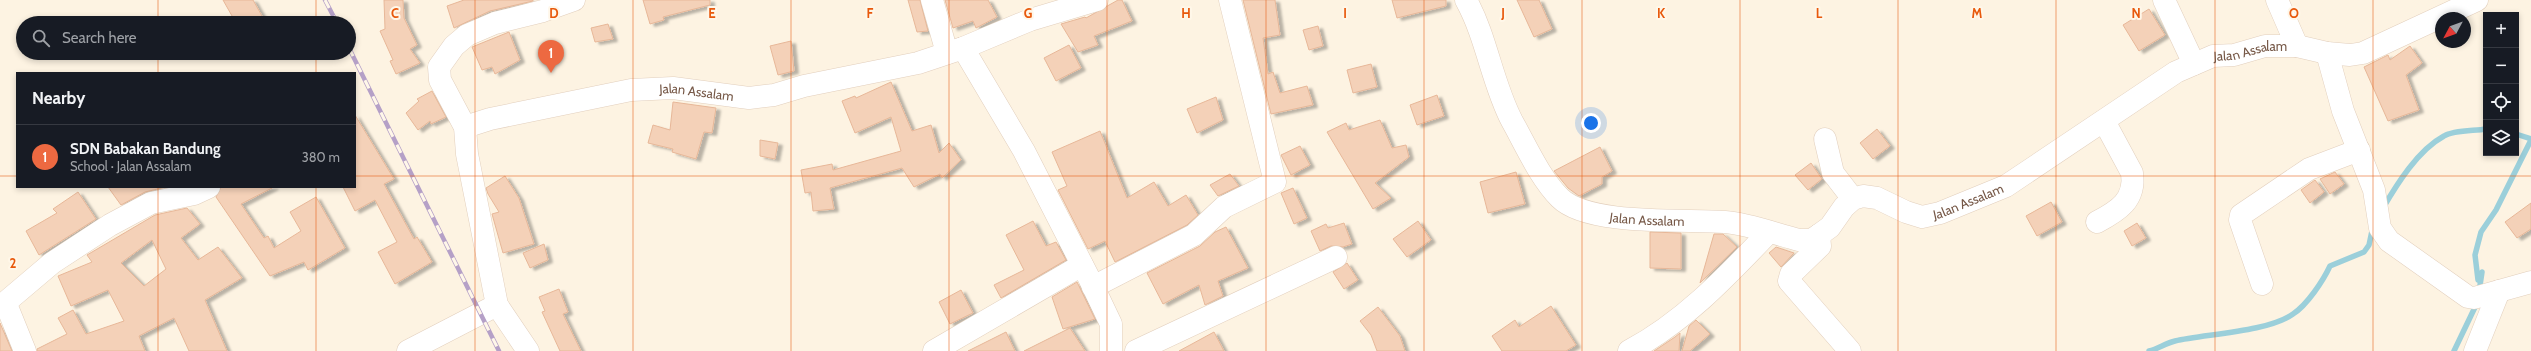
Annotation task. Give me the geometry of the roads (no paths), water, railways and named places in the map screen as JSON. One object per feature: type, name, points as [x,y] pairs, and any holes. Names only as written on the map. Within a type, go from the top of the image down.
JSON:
[{"type":"street","points":[[528,351],[497,305],[467,154],[466,127],[440,80],[439,67],[454,46],[467,35],[495,23],[543,11],[574,0]]},
{"type":"street","points":[[932,0],[955,51],[1024,151],[1111,324],[1112,351]]},
{"type":"street","name":"Jalan Assalam","points":[[466,127],[490,119],[631,90],[673,88],[749,98],[774,95],[804,86],[918,63],[955,51],[1030,20],[1097,0]]},
{"type":"street","points":[[1093,287],[1194,235],[1224,207],[1275,182],[1230,0]]},
{"type":"street","name":"Jalan Assalam","points":[[1466,0],[1512,120],[1545,178],[1560,199],[1570,206],[1593,214],[1647,219],[1726,222],[1798,240],[1811,240],[1820,235]]},
{"type":"street","points":[[2164,0],[2194,64]]},
{"type":"street","points":[[2277,0],[2297,46]]},
{"type":"street","name":"Jalan Assalam","points":[[1853,199],[1863,196],[1877,198],[1906,212],[1922,217],[1940,213],[2022,177],[2176,72],[2213,56],[2234,55],[2265,46],[2297,46],[2327,53],[2350,55],[2363,53],[2477,0]]},
{"type":"street","points":[[2327,53],[2343,111],[2374,190],[2380,228],[2389,241],[2468,297],[2489,294],[2531,282]]},
{"type":"street","points":[[2097,222],[2119,210],[2132,192],[2133,182],[2132,173],[2104,121]]},
{"type":"street","points":[[1825,139],[1833,173],[1853,199],[1820,235],[1820,246],[1791,274],[1789,282],[1850,351]]},
{"type":"street","points":[[2262,284],[2240,220],[2245,211],[2309,169],[2359,150]]},
{"type":"street","points":[[25,351],[3,305],[52,263],[110,225],[152,203],[194,194],[207,188]]},
{"type":"street","points":[[1628,351],[1656,334],[1697,304],[1769,232]]},
{"type":"street","points":[[1136,351],[1336,257]]},
{"type":"street","points":[[934,351],[1082,265]]},
{"type":"street","points":[[2476,351],[2489,294]]},
{"type":"street","points":[[408,351],[497,305]]},
{"type":"waterway","points":[[2383,208],[2409,168],[2434,142],[2448,134],[2483,129]]},
{"type":"waterway","points":[[2519,135],[2531,139]]},
{"type":"waterway","points":[[2479,292],[2482,272],[2478,280],[2475,255],[2481,232],[2496,210],[2531,140]]},
{"type":"waterway","points":[[2149,351],[2175,341],[2253,329],[2282,320],[2293,314],[2304,305],[2323,279],[2330,266],[2364,252],[2369,245],[2373,226]]},
{"type":"waterway","points":[[2454,351],[2477,303]]},
{"type":"railway","points":[[325,0],[333,16]]},
{"type":"railway","points":[[355,60],[499,351]]},
{"type":"place","name":"SDN Babakan Bandung","points":[[551,73]]}]
